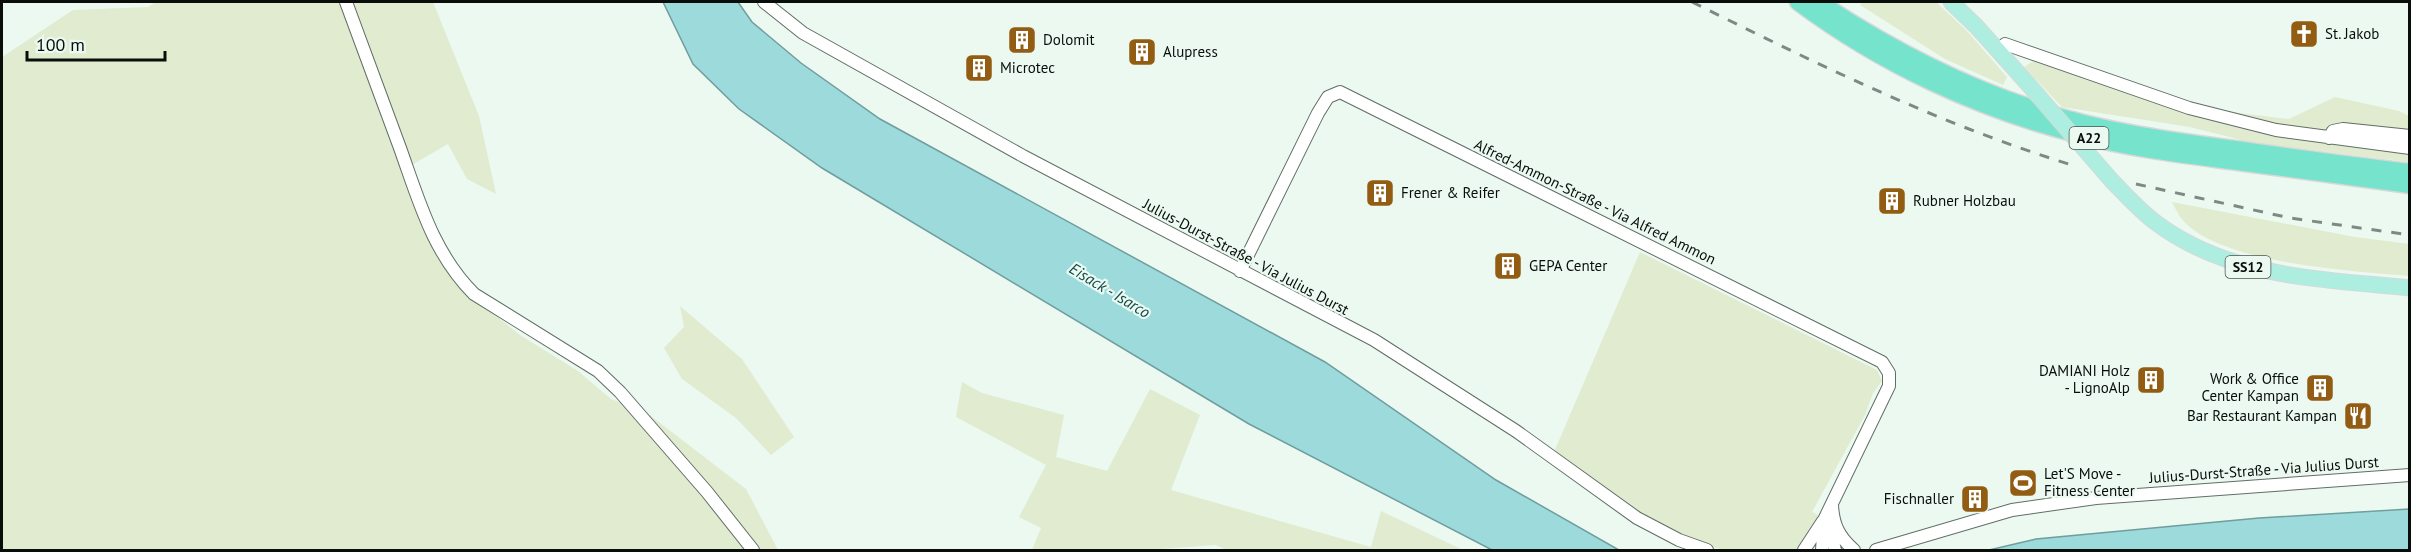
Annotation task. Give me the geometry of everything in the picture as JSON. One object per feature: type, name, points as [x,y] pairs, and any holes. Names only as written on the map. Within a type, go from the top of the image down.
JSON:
[{"type":"highway","name":"A22","points":[[1798,2],[1843,33],[1916,74],[1984,104],[2039,124],[2148,150],[2409,185]]},
{"type":"highway","name":"A22","points":[[1819,2],[1921,63],[1988,93],[2040,111],[2156,138],[2409,172]]},
{"type":"main road","name":"SS12","points":[[1951,2],[1998,50],[2112,181],[2139,209],[2171,233],[2202,250],[2236,264],[2287,276],[2409,288]]},
{"type":"street","points":[[346,2],[424,216],[443,257],[458,278],[474,294],[598,371],[620,392],[700,484],[753,550]]},
{"type":"street","name":"Julius-Durst-Straße - Via Julius Durst","points":[[764,2],[803,33],[1023,156],[1374,340],[1516,431],[1637,518],[1679,540],[1707,550]]},
{"type":"street","points":[[1998,50],[2005,44],[2189,108],[2276,130],[2409,148]]},
{"type":"street","name":"Alfred-Ammon-Straße - Via Alfred Ammon","points":[[1240,271],[1318,113],[1328,97],[1340,92],[1882,362],[1889,373],[1889,386],[1832,505],[1822,550]]},
{"type":"street","points":[[2329,138],[2333,131],[2343,129],[2409,136]]},
{"type":"street","name":"Julius-Durst-Straße - Via Julius Durst","points":[[1876,550],[2012,510],[2047,504],[2096,498],[2409,475]]},
{"type":"street","points":[[1804,550],[1828,521],[1854,550]]},
{"type":"street","name":"Alfred-Ammon-Straße - Via Alfred Ammon","points":[[1828,521],[1835,550]]},
{"type":"green space","points":[[156,2],[433,2],[479,116],[496,194],[467,179],[448,144],[410,166],[445,256],[475,299],[520,335],[578,371],[611,399],[647,413],[746,489],[778,550],[2,550],[2,57],[73,10],[148,7]]},
{"type":"green space","points":[[1862,2],[1936,2],[1967,31],[2007,77],[2003,85],[1945,59],[1860,5]]},
{"type":"green space","points":[[2038,58],[2130,92],[2239,113],[2289,119],[2335,97],[2399,111],[2409,116],[2409,162],[2253,143],[2190,127],[2062,107],[2024,67]]},
{"type":"green space","points":[[2172,202],[2355,237],[2409,244],[2409,276],[2322,268],[2254,255],[2224,246],[2199,233],[2181,218]]},
{"type":"green space","points":[[1640,252],[1877,370],[1882,381],[1873,393],[1865,415],[1812,512],[1818,515],[1811,536],[1799,550],[1725,550],[1678,534],[1635,510],[1554,452]]},
{"type":"green space","points":[[680,306],[742,359],[794,437],[771,455],[736,418],[682,379],[664,348],[684,327]]},
{"type":"green space","points":[[962,382],[982,393],[1064,415],[1056,457],[1107,471],[1150,389],[1200,415],[1171,490],[1371,547],[1381,511],[1463,550],[1226,550],[1216,545],[1147,550],[1032,550],[1041,528],[1019,517],[1046,465],[956,417]]},
{"type":"water","name":"Eisack - Isarco","points":[[663,2],[738,2],[752,22],[801,63],[880,119],[1325,362],[1496,480],[1619,550],[1492,550],[1249,424],[822,168],[739,109],[693,64]]},
{"type":"water","points":[[2409,509],[2409,550],[1989,550],[2036,539],[2259,518]]},
{"type":"railway","points":[[1692,2],[1880,92],[1976,132],[2075,166]]},
{"type":"railway","points":[[2136,184],[2290,218],[2410,235]]},
{"type":"place","name":"St. Jakob","points":[[2304,34]]},
{"type":"place","name":"Dolomit","points":[[1022,40]]},
{"type":"place","name":"Alupress","points":[[1142,52]]},
{"type":"place","name":"Microtec","points":[[979,68]]},
{"type":"place","name":"Frener & Reifer","points":[[1380,193]]},
{"type":"place","name":"Rubner Holzbau","points":[[1892,201]]},
{"type":"place","name":"GEPA Center","points":[[1508,266]]},
{"type":"place","name":"DAMIANI Holz - LignoAlp","points":[[2151,380]]},
{"type":"place","name":"Work & Office Center Kampan","points":[[2320,388]]},
{"type":"place","name":"Bar Restaurant Kampan","points":[[2358,416]]},
{"type":"place","name":"Let'S Move - Fitness Center","points":[[2023,483]]},
{"type":"place","name":"Fischnaller","points":[[1975,499]]}]
